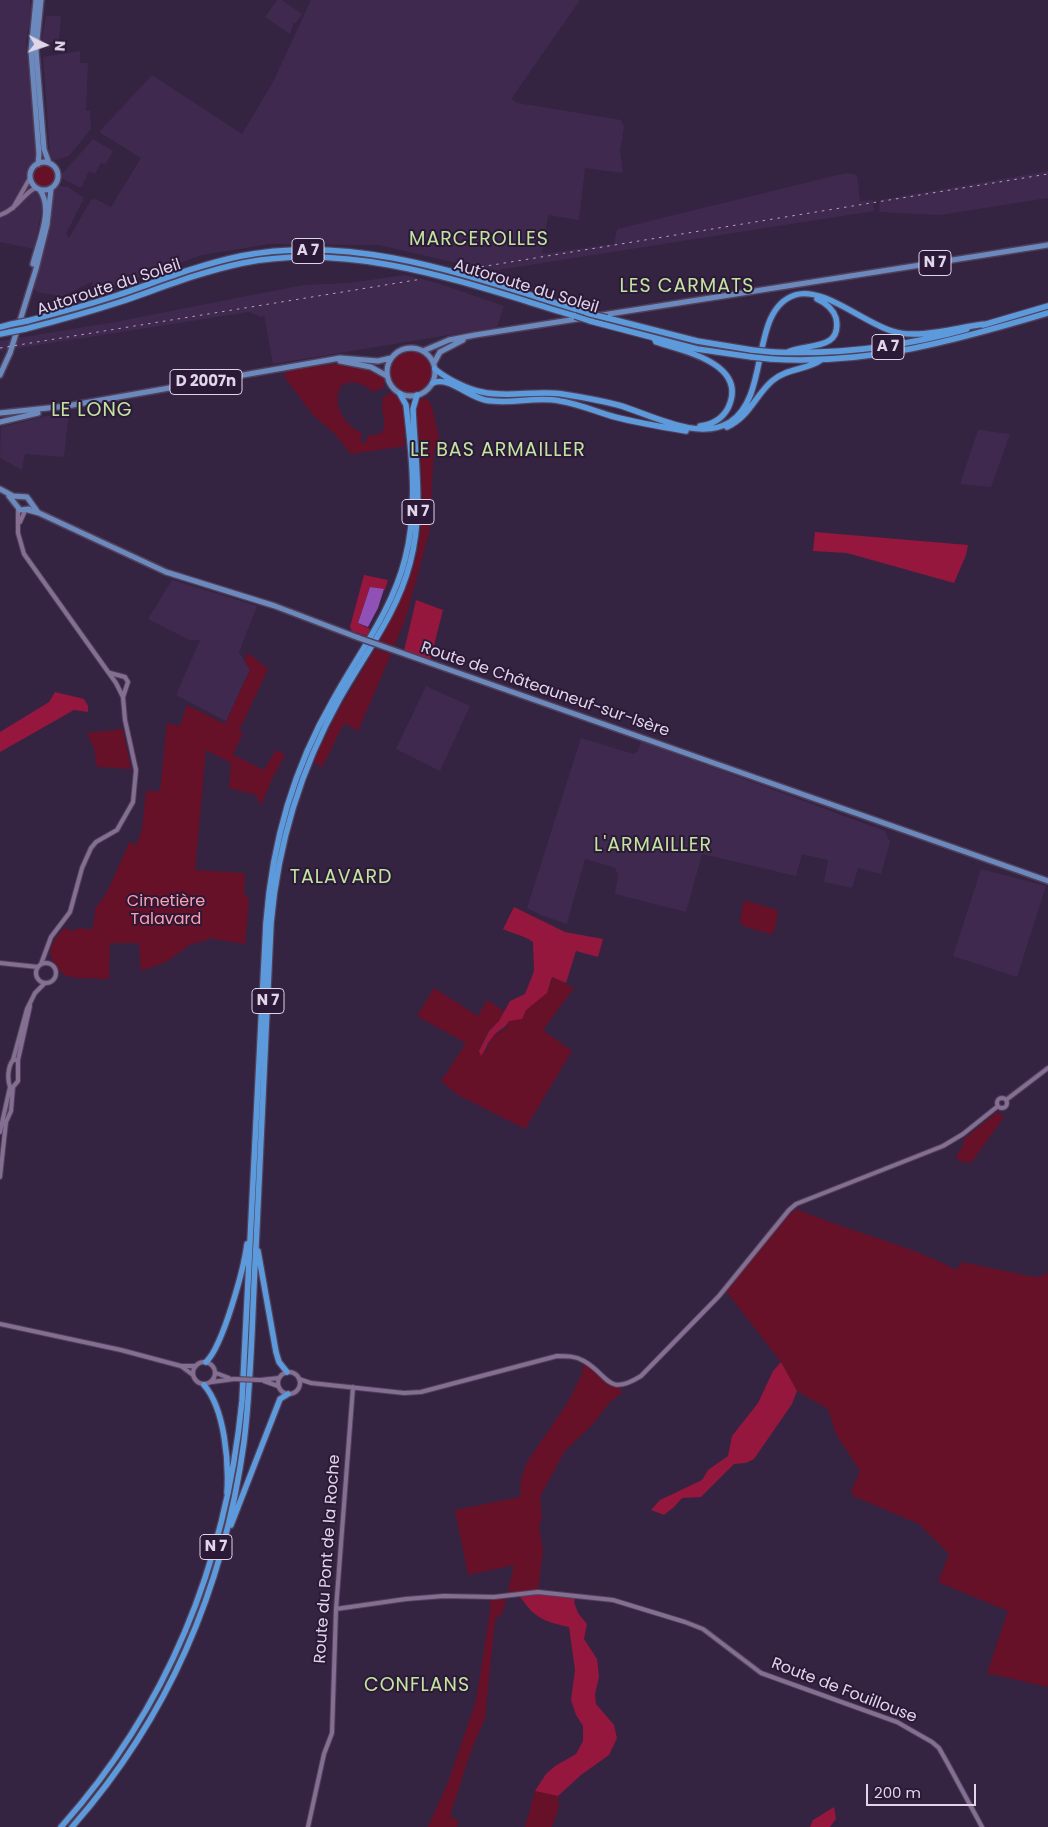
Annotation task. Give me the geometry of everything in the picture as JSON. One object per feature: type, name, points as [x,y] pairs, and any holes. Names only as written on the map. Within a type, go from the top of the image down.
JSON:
[{"type":"highway","name":"Autoroute du Soleil","points":[[0,327],[92,304],[210,263],[243,256],[308,250],[372,254],[432,266],[592,314],[697,341],[771,355],[821,360],[878,356],[925,348],[1048,314]]},
{"type":"highway","name":"Autoroute du Soleil","points":[[0,334],[26,329],[119,302],[212,270],[276,259],[308,258],[340,258],[398,265],[654,338],[713,352],[752,357],[788,353],[848,352],[893,346],[986,324],[1048,306]]},
{"type":"highway","points":[[434,366],[470,388],[481,392],[559,393],[612,404],[681,426],[707,429],[730,422],[741,412],[752,391],[773,315],[781,303],[794,295],[808,294],[826,299],[882,328],[900,334],[917,335],[986,324]]},
{"type":"highway","points":[[725,428],[740,416],[750,403],[772,322],[780,308],[796,297],[809,296],[824,302],[832,310],[836,320],[835,332],[831,338],[820,345],[794,349],[788,353]]},
{"type":"highway","points":[[654,338],[656,342],[707,359],[727,377],[731,388],[727,409],[717,420],[698,426],[670,422]]},
{"type":"highway","points":[[433,383],[447,382],[463,392],[485,400],[509,402],[543,398],[562,401],[617,417],[668,428],[698,432],[725,428],[743,418],[766,388],[778,377],[792,369],[815,364],[821,360]]},
{"type":"highway","name":"N 7","points":[[61,1827],[109,1769],[134,1732],[174,1660],[202,1592],[225,1513],[238,1442],[242,1401],[268,897],[279,834],[309,754],[333,700],[396,589],[406,558],[411,528],[412,489],[406,405],[400,394]]},
{"type":"highway","name":"N 7","points":[[309,754],[339,699],[382,630],[396,602],[410,565],[416,535],[419,504],[413,408],[417,396]]},
{"type":"highway","name":"N 7","points":[[72,1827],[122,1763],[148,1724],[180,1667],[212,1587],[236,1489],[244,1441],[274,897],[285,834],[303,769]]},
{"type":"highway","points":[[206,1362],[212,1356],[223,1332],[244,1261],[251,1227]]},
{"type":"highway","points":[[256,1236],[276,1352],[279,1362],[287,1372]]},
{"type":"highway","points":[[204,1385],[212,1393],[225,1447],[228,1474],[225,1513]]},
{"type":"highway","points":[[224,1541],[280,1399],[288,1394]]},
{"type":"main road","points":[[36,0],[31,50],[39,154],[38,164]]},
{"type":"main road","points":[[0,375],[8,360],[47,225],[51,189],[58,181],[55,167],[49,163],[44,149],[36,50],[41,0]]},
{"type":"main road","points":[[29,288],[45,213],[45,201],[30,178],[32,169],[38,164],[49,163]]},
{"type":"main road","points":[[38,189],[51,189]]},
{"type":"main road","name":"N 7","points":[[423,351],[449,340],[475,335],[1048,245]]},
{"type":"main road","name":"N 7","points":[[434,366],[440,352],[475,335]]},
{"type":"main road","points":[[405,348],[423,351],[434,366],[433,383],[426,391],[417,396],[400,394],[391,386],[387,376],[391,358],[405,348]]},
{"type":"main road","name":"D 2007n","points":[[0,422],[67,406],[332,360],[346,358],[378,361],[391,358]]},
{"type":"main road","points":[[0,369],[8,360]]},
{"type":"main road","name":"D 2007n","points":[[332,360],[371,367],[387,376]]},
{"type":"main road","name":"D 2007n","points":[[0,413],[67,406]]},
{"type":"main road","points":[[0,490],[28,509]]},
{"type":"main road","points":[[18,503],[27,498],[28,509]]},
{"type":"main road","name":"Route de Châteauneuf-sur-Isère","points":[[28,509],[166,572],[294,612],[359,638],[1048,882]]},
{"type":"street","points":[[10,211],[30,178]]},
{"type":"street","points":[[0,215],[17,206],[30,190],[38,189]]},
{"type":"street","points":[[18,503],[20,543],[27,560],[110,673],[123,697]]},
{"type":"street","points":[[18,527],[28,509]]},
{"type":"street","points":[[36,974],[53,933],[70,912],[82,868],[91,848],[96,842],[118,830],[133,802],[136,770],[125,720],[123,697],[127,680],[110,673]]},
{"type":"street","points":[[116,683],[120,677]]},
{"type":"street","points":[[119,687],[125,687]]},
{"type":"street","points":[[35,993],[45,983],[52,980],[55,975],[54,968],[49,964],[46,948]]},
{"type":"street","points":[[0,963],[23,967],[49,964]]},
{"type":"street","points":[[0,1132],[12,1087],[18,1081],[16,1060],[38,979],[36,974],[23,967]]},
{"type":"street","points":[[38,979],[45,983]]},
{"type":"street","points":[[0,1177],[2,1148],[11,1110],[10,1064],[16,1060]]},
{"type":"street","points":[[180,1366],[193,1375],[196,1381],[204,1385],[232,1379],[261,1380],[279,1378],[287,1372],[294,1374],[299,1380],[311,1383],[404,1393],[421,1392],[557,1356],[569,1356],[584,1360],[602,1378],[619,1386],[629,1384],[641,1376],[719,1296],[784,1216],[796,1204],[943,1146],[963,1134],[998,1106],[1005,1106],[1006,1100],[1048,1068]]},
{"type":"street","points":[[0,1324],[121,1350],[180,1366],[196,1366],[206,1362],[213,1366],[216,1372],[232,1379]]},
{"type":"street","points":[[193,1375],[196,1366]]},
{"type":"street","points":[[212,1382],[216,1372]]},
{"type":"street","points":[[278,1386],[279,1378]]},
{"type":"street","points":[[261,1380],[278,1386],[288,1394],[294,1392],[299,1387],[311,1383]]},
{"type":"street","points":[[299,1380],[299,1387]]},
{"type":"street","name":"Route du Pont de la Roche","points":[[308,1827],[324,1754],[332,1733],[336,1609],[352,1387]]},
{"type":"street","name":"Route de Fouillouse","points":[[336,1609],[406,1599],[444,1596],[494,1597],[538,1592],[613,1600],[685,1622],[703,1629],[761,1673],[898,1722],[932,1742],[939,1748],[982,1827]]},
{"type":"shaded area","points":[[0,0],[30,0],[31,13],[26,43],[36,157],[35,162],[27,171],[27,177],[33,191],[38,192],[42,198],[43,204],[34,249],[0,242]]},
{"type":"shaded area","points":[[277,0],[282,0],[302,14],[294,23],[290,34],[265,17]]},
{"type":"shaded area","points":[[311,0],[580,0],[511,99],[517,103],[621,120],[624,127],[620,151],[623,173],[585,168],[579,220],[548,215],[542,254],[614,244],[617,229],[846,173],[857,175],[860,201],[873,200],[874,211],[472,274],[471,266],[378,245],[270,244],[202,255],[94,293],[92,282],[62,296],[36,292],[33,286],[51,226],[54,189],[60,186],[68,187],[84,198],[66,234],[69,238],[91,200],[95,199],[111,207],[141,158],[99,132],[152,75],[242,134],[273,82]]},
{"type":"shaded area","points":[[46,16],[61,16],[59,41],[41,44]]},
{"type":"shaded area","points":[[80,51],[80,63],[88,63],[86,111],[90,111],[91,129],[69,156],[53,161],[50,153],[43,57]]},
{"type":"shaded area","points":[[93,139],[113,151],[106,164],[101,163],[95,174],[89,171],[81,188],[63,179],[61,175]]},
{"type":"shaded area","points":[[1048,171],[1048,198],[940,215],[879,212],[880,200]]},
{"type":"shaded area","points":[[405,275],[437,283],[504,306],[497,327],[273,364],[264,315],[262,317],[249,312],[0,351],[0,341],[115,322],[303,285],[349,283]]},
{"type":"shaded area","points":[[69,411],[64,457],[25,454],[22,470],[0,458],[1,427]]},
{"type":"shaded area","points":[[978,430],[1010,434],[991,487],[960,484]]},
{"type":"shaded area","points":[[815,532],[968,545],[966,555],[954,583],[847,553],[813,551]]},
{"type":"shaded area","points":[[364,575],[388,580],[385,590],[370,587],[358,623],[370,629],[367,636],[352,631],[350,627]]},
{"type":"shaded area","points":[[172,580],[257,606],[239,652],[250,670],[226,721],[176,695],[200,640],[189,640],[148,619]]},
{"type":"shaded area","points":[[370,587],[384,589],[378,608],[368,627],[358,623]]},
{"type":"shaded area","points":[[416,600],[443,610],[430,661],[404,651]]},
{"type":"shaded area","points":[[426,686],[470,706],[440,771],[396,749]]},
{"type":"shaded area","points":[[55,692],[84,699],[88,706],[88,712],[74,710],[0,752],[0,732],[49,702]]},
{"type":"shaded area","points":[[581,738],[633,754],[638,751],[641,741],[885,831],[890,842],[881,874],[858,868],[852,888],[824,882],[828,860],[802,854],[796,876],[702,854],[686,912],[615,894],[618,874],[615,868],[585,859],[567,924],[543,916],[527,908]]},
{"type":"shaded area","points":[[981,869],[1046,886],[1017,977],[953,956]]},
{"type":"shaded area","points":[[514,907],[565,932],[603,939],[598,957],[576,951],[566,983],[552,977],[547,993],[526,1010],[522,1019],[509,1021],[496,1033],[481,1056],[479,1051],[489,1031],[499,1021],[510,1001],[525,994],[534,971],[533,942],[503,929]]},
{"type":"shaded area","points":[[781,1362],[797,1391],[792,1404],[754,1459],[746,1463],[734,1464],[701,1497],[682,1498],[664,1515],[651,1510],[660,1500],[702,1480],[708,1470],[728,1456],[732,1436],[758,1403],[773,1371]]},
{"type":"shaded area","points":[[531,1592],[576,1596],[574,1602],[578,1613],[587,1624],[584,1639],[597,1659],[599,1677],[595,1694],[596,1704],[614,1725],[617,1738],[609,1755],[581,1775],[558,1796],[535,1791],[546,1774],[555,1766],[576,1754],[583,1741],[583,1726],[576,1715],[571,1700],[575,1670],[569,1627],[542,1619],[530,1610],[516,1594]]},
{"type":"shaded area","points":[[834,1807],[836,1819],[830,1827],[810,1827],[813,1820]]},
{"type":"green space","points":[[44,165],[52,168],[55,176],[52,184],[44,187],[36,184],[33,176],[36,168]]},
{"type":"green space","points":[[415,352],[422,355],[428,361],[431,372],[430,380],[422,389],[415,392],[407,392],[400,389],[392,380],[391,368],[394,361],[403,353]]},
{"type":"green space","points":[[343,363],[369,368],[384,377],[384,387],[373,392],[362,384],[350,382],[341,386],[338,393],[341,413],[350,425],[362,433],[360,441],[366,443],[368,435],[376,435],[384,429],[382,399],[387,394],[392,393],[400,398],[403,404],[405,446],[351,454],[334,433],[314,416],[285,378],[285,373],[288,370]]},
{"type":"green space","points":[[425,398],[431,403],[441,447],[434,450],[429,533],[405,621],[394,646],[380,641],[408,582],[419,542],[422,483],[416,405],[419,400]]},
{"type":"green space","points":[[375,649],[391,654],[358,731],[344,723],[322,767],[313,762],[337,713]]},
{"type":"green space","name":"Cimetière Talavard","points":[[248,653],[268,669],[239,731],[243,733],[233,755],[264,770],[276,750],[285,755],[272,779],[261,806],[256,795],[229,788],[231,763],[206,750],[195,870],[245,873],[244,893],[249,900],[245,944],[208,938],[205,941],[191,944],[166,962],[141,971],[139,943],[110,943],[109,979],[66,976],[52,960],[50,950],[55,939],[65,927],[69,931],[81,928],[91,930],[94,924],[95,909],[107,892],[130,841],[136,846],[142,830],[146,791],[160,791],[167,723],[180,726],[187,705],[225,724],[250,670],[244,661]]},
{"type":"green space","points":[[123,729],[131,769],[97,767],[94,749],[87,733]]},
{"type":"green space","points":[[747,901],[777,910],[774,932],[770,934],[743,926],[740,922],[743,903]]},
{"type":"green space","points":[[553,977],[574,988],[543,1030],[572,1051],[525,1129],[458,1095],[441,1081],[466,1043],[417,1016],[434,988],[478,1016],[487,1000],[504,1011],[499,1021],[488,1031],[479,1051],[481,1055],[487,1049],[492,1037],[506,1028],[509,1020],[547,993]]},
{"type":"green space","points":[[997,1112],[1004,1117],[971,1163],[959,1161],[956,1156],[963,1146],[964,1139]]},
{"type":"green space","points":[[797,1209],[917,1252],[956,1270],[962,1262],[1029,1276],[1040,1277],[1048,1272],[1048,1687],[987,1673],[1008,1611],[938,1582],[949,1554],[919,1524],[853,1496],[851,1491],[860,1471],[836,1434],[828,1409],[797,1391],[781,1362],[726,1291],[782,1220]]},
{"type":"green space","points":[[584,1360],[602,1378],[619,1386],[622,1393],[610,1402],[593,1424],[564,1452],[540,1497],[542,1516],[539,1527],[543,1550],[538,1592],[507,1596],[503,1612],[495,1620],[485,1718],[470,1754],[450,1816],[459,1821],[457,1827],[428,1827],[448,1782],[476,1701],[491,1604],[487,1597],[507,1595],[514,1565],[468,1575],[455,1510],[520,1497],[521,1479],[527,1462],[568,1402],[582,1374]]},
{"type":"green space","points":[[535,1791],[558,1796],[559,1807],[552,1827],[525,1827]]},
{"type":"railway","points":[[474,268],[1048,174]]},
{"type":"railway","points":[[0,348],[422,279]]},
{"type":"district","name":"MARCEROLLES","points":[[479,240]]},
{"type":"district","name":"LES CARMATS","points":[[687,287]]},
{"type":"district","name":"LE LONG","points":[[92,411]]},
{"type":"district","name":"LE BAS ARMAILLER","points":[[498,451]]},
{"type":"district","name":"L'ARMAILLER","points":[[653,846]]},
{"type":"district","name":"TALAVARD","points":[[341,878]]},
{"type":"district","name":"CONFLANS","points":[[417,1686]]}]
